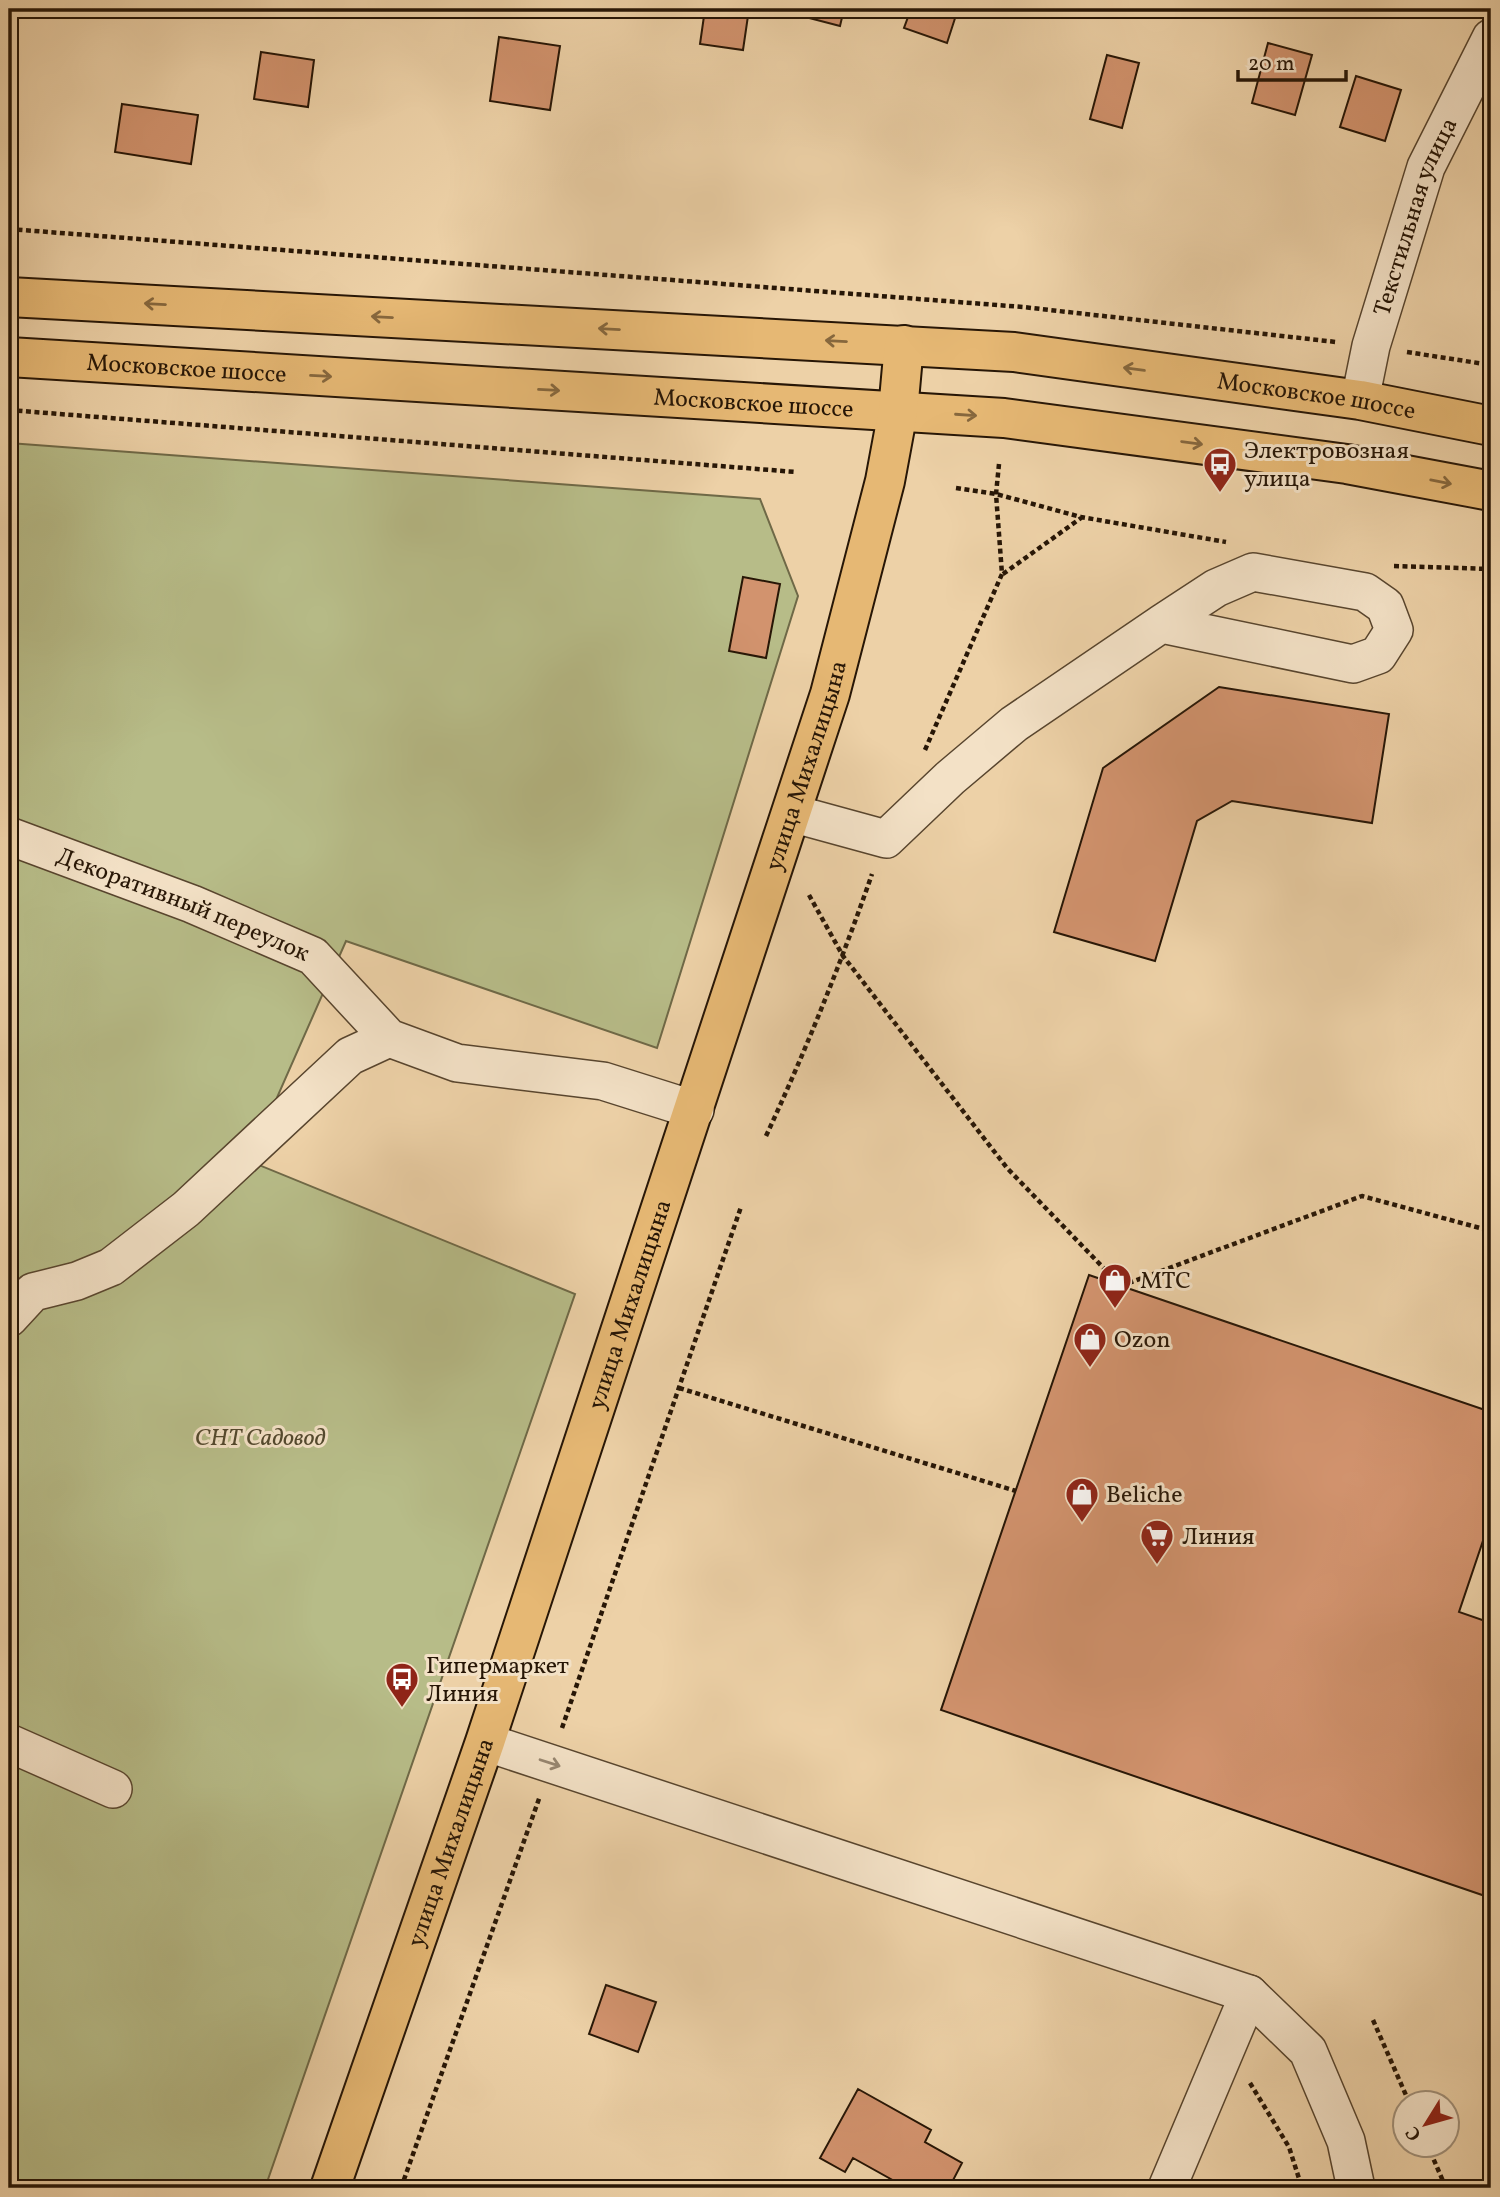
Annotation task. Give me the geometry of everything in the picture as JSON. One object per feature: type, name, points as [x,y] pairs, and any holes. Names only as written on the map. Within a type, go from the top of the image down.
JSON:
[{"type":"main road","name":"Московское шоссе","points":[[9,296],[1014,352],[1360,401],[1491,426]]},
{"type":"main road","name":"улица Михалицына","points":[[330,2188],[485,1742],[830,694],[885,481],[898,411],[904,345]]},
{"type":"main road","name":"Московское шоссе","points":[[9,357],[1004,418],[1347,464],[1491,491]]},
{"type":"street","name":"Текстильная улица","points":[[1360,401],[1371,346],[1426,167],[1491,38]]},
{"type":"street","points":[[791,813],[886,839],[950,778],[1014,724],[1161,624],[1216,588],[1253,572],[1364,592],[1385,606],[1394,629],[1378,655],[1353,664],[1161,624]]},
{"type":"street","name":"Декоративный переулок","points":[[9,836],[192,904],[313,956],[389,1038],[457,1063],[603,1081],[695,1110]]},
{"type":"street","points":[[17,1297],[77,1281],[111,1268],[186,1209],[350,1056],[389,1038]]},
{"type":"street","points":[[485,1742],[1249,1994],[1308,2051],[1346,2141],[1356,2188]]},
{"type":"street","points":[[9,1743],[113,1789]]},
{"type":"street","points":[[1167,2188],[1249,1994]]},
{"type":"path","points":[[9,229],[1023,307],[1371,346],[1491,365]]},
{"type":"path","points":[[9,410],[796,472]]},
{"type":"path","points":[[925,750],[1002,574],[996,494],[999,464]]},
{"type":"path","points":[[956,488],[996,494],[1081,517],[1002,574]]},
{"type":"path","points":[[766,1136],[843,956],[873,872]]},
{"type":"path","points":[[809,895],[843,956],[1007,1167],[1121,1286],[1362,1196],[1491,1231]]},
{"type":"path","points":[[559,1736],[741,1207]]},
{"type":"path","points":[[679,1388],[1016,1491]]},
{"type":"path","points":[[401,2188],[541,1793]]},
{"type":"path","points":[[1373,2020],[1403,2088]]},
{"type":"path","points":[[1226,2047],[1289,2147],[1302,2188]]},
{"type":"path","points":[[1433,2158],[1446,2188]]},
{"type":"green space","name":"СНТ Садовод","points":[[9,443],[760,499],[798,596],[657,1048],[346,941],[249,1161],[575,1294],[265,2188],[9,2188]]},
{"type":"building","points":[[705,9],[749,9],[743,50],[700,44]]},
{"type":"building","points":[[791,9],[844,9],[840,26],[790,13]]},
{"type":"building","points":[[911,9],[958,9],[947,43],[904,28]]},
{"type":"building","points":[[499,37],[560,46],[550,110],[490,101]]},
{"type":"building","points":[[1268,43],[1312,55],[1295,115],[1252,103]]},
{"type":"building","points":[[261,52],[314,60],[308,107],[254,99]]},
{"type":"building","points":[[1107,55],[1139,63],[1122,128],[1090,119]]},
{"type":"building","points":[[1356,76],[1401,90],[1385,141],[1340,127]]},
{"type":"building","points":[[122,104],[198,115],[191,164],[115,152]]},
{"type":"building","points":[[743,577],[780,584],[766,658],[729,651]]},
{"type":"building","points":[[1491,672],[1491,695],[1485,694]]},
{"type":"building","points":[[1219,687],[1389,714],[1372,823],[1232,801],[1197,821],[1155,961],[1054,932],[1103,768]]},
{"type":"building","points":[[1089,1275],[1491,1412],[1491,1517],[1459,1612],[1491,1623],[1491,1898],[941,1710]]},
{"type":"building","points":[[606,1985],[656,2002],[638,2052],[589,2034]]},
{"type":"building","points":[[858,2089],[931,2130],[925,2142],[962,2163],[949,2188],[907,2188],[853,2158],[845,2172],[820,2158]]},
{"type":"place","name":"Электровозная улица","points":[[1220,494]]},
{"type":"place","name":"МТС","points":[[1115,1310]]},
{"type":"place","name":"Ozon","points":[[1090,1369]]},
{"type":"place","name":"Beliche","points":[[1082,1524]]},
{"type":"place","name":"Линия","points":[[1157,1566]]},
{"type":"place","name":"Гипермаркет Линия","points":[[402,1709]]}]
